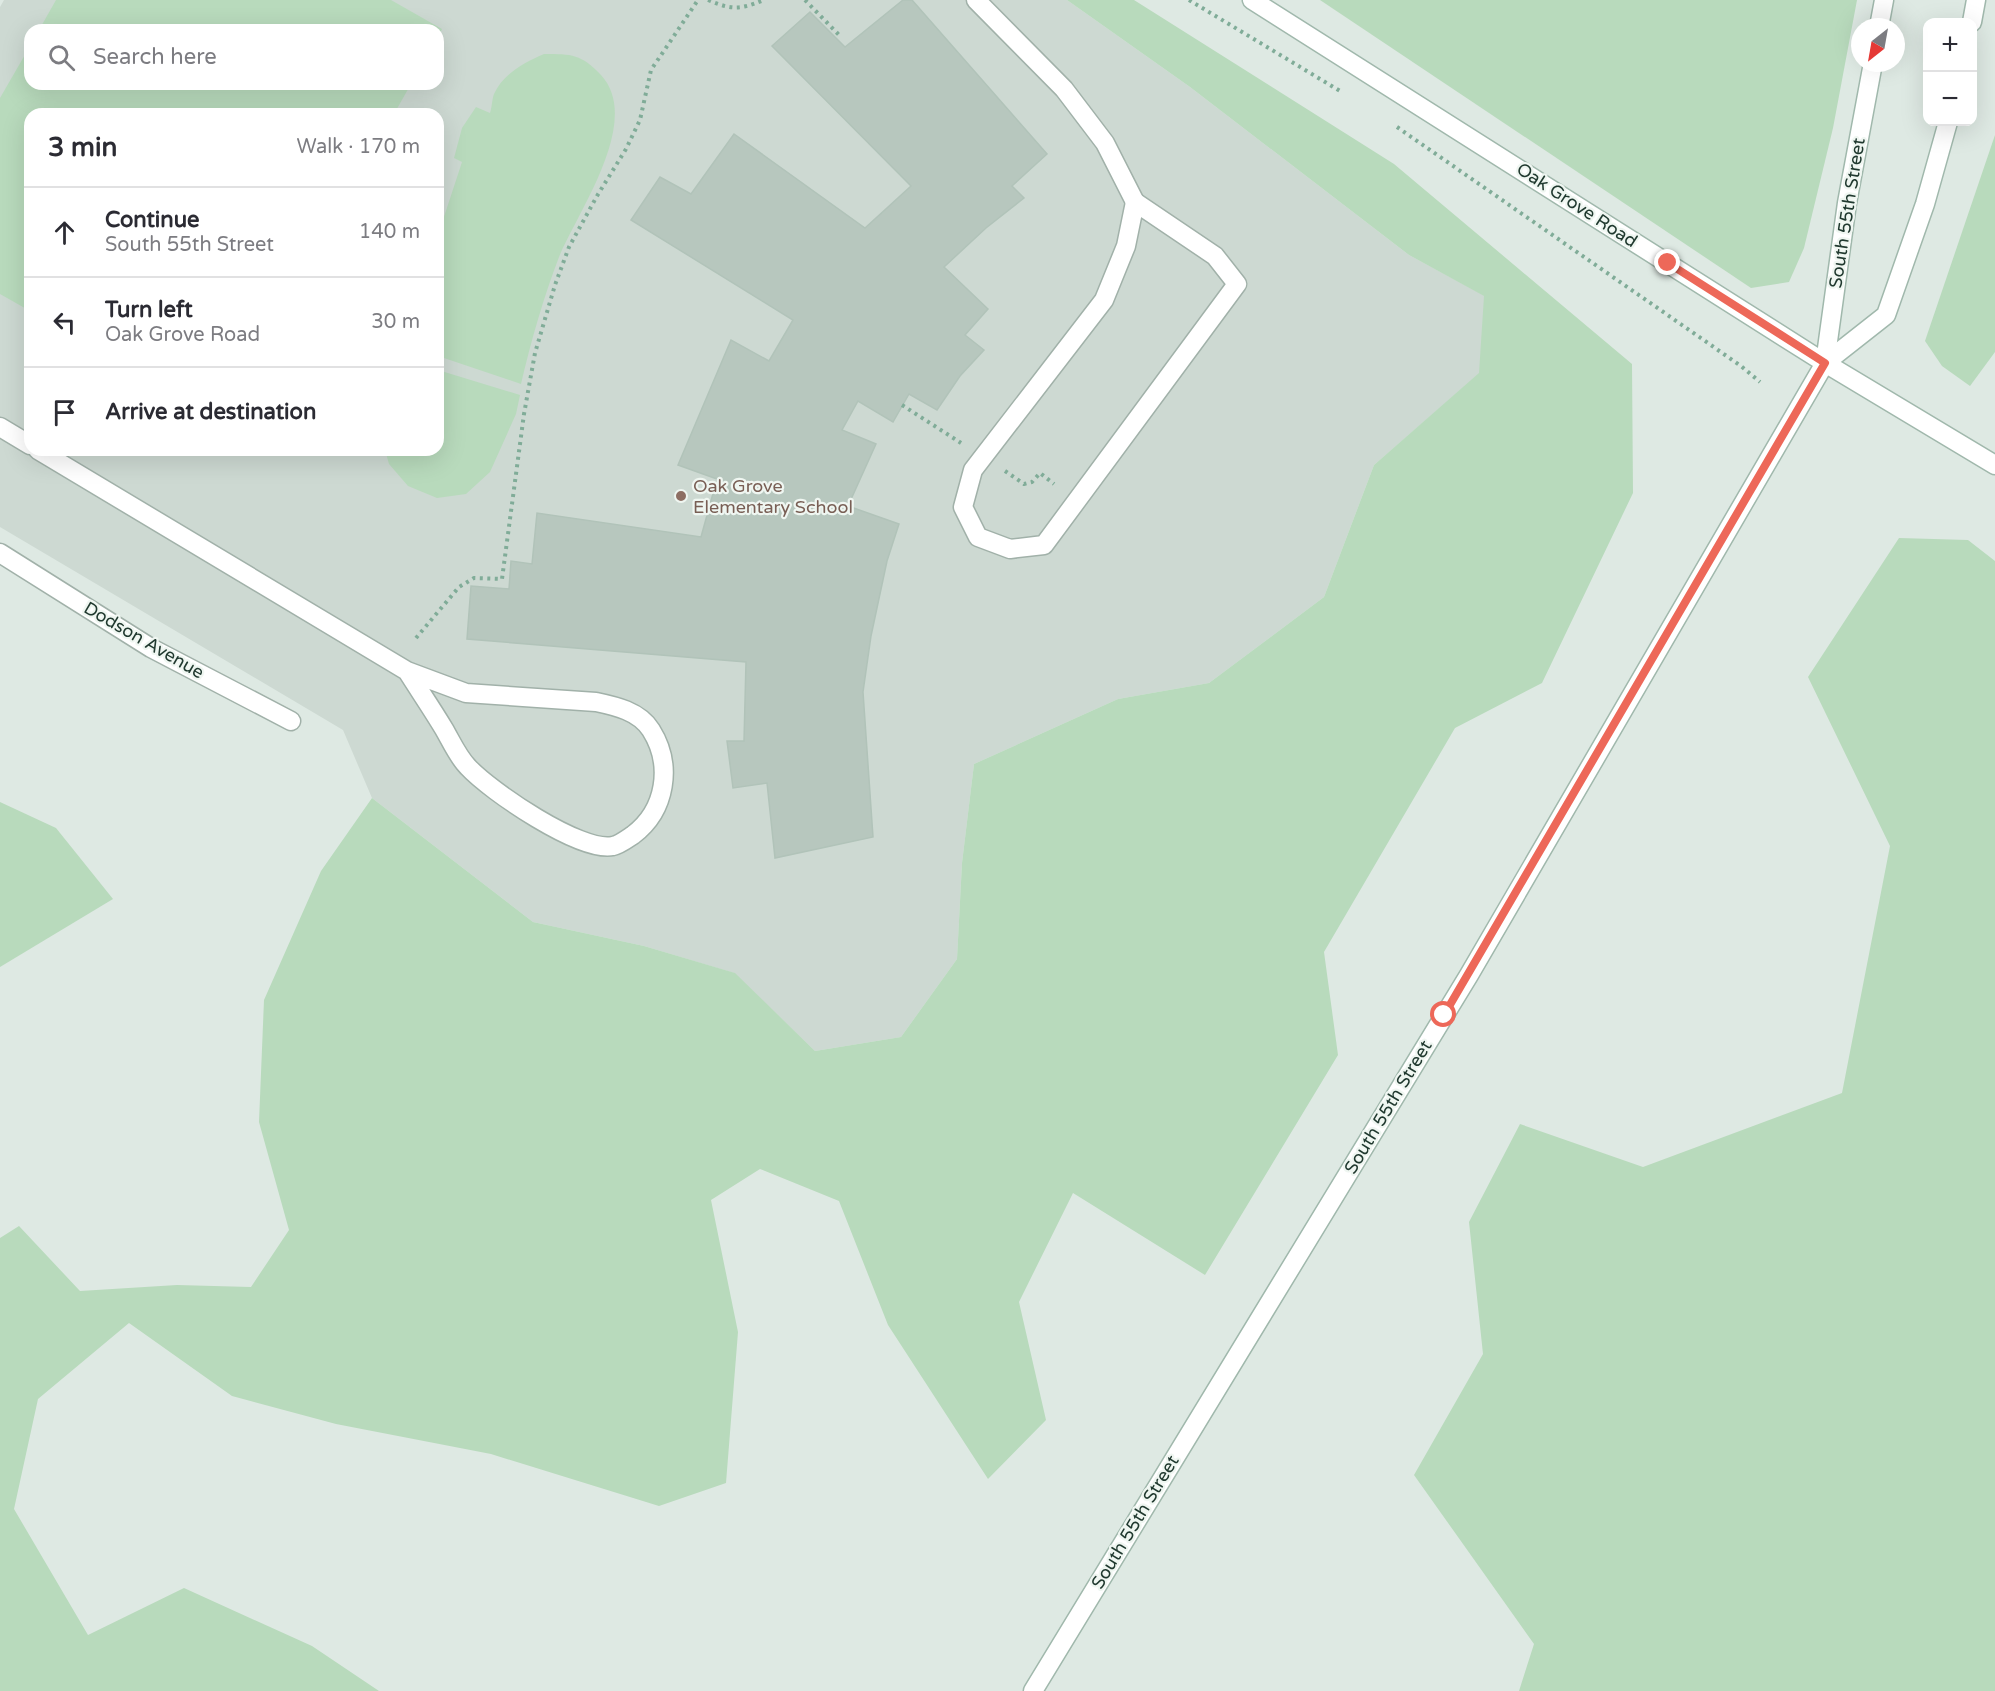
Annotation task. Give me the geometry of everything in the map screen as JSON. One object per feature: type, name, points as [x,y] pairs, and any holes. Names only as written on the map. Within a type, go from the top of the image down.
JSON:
[{"type":"street","points":[[976,0],[1064,89],[1106,143],[1135,202],[1215,256],[1237,284],[1044,545],[1010,549],[978,537],[963,507],[973,470],[1104,300],[1126,246],[1135,202]]},
{"type":"street","name":"Oak Grove Road","points":[[1252,0],[1825,363],[1995,465]]},
{"type":"street","points":[[1881,18],[1884,0]]},
{"type":"street","points":[[1973,18],[1976,0]]},
{"type":"street","name":"South 55th Street","points":[[1825,363],[1847,203],[1871,72]]},
{"type":"street","name":"South 55th Street","points":[[1033,1691],[1469,975],[1825,363],[1886,315],[1925,204],[1947,126]]},
{"type":"street","points":[[0,427],[24,441]]},
{"type":"street","points":[[48,456],[407,671],[466,693],[596,702],[617,706],[635,715],[651,729],[663,759],[663,787],[657,807],[643,827],[627,839],[612,846],[591,845],[565,834],[492,790],[466,766],[407,671]]},
{"type":"street","name":"Dodson Avenue","points":[[0,553],[152,648],[291,721]]},
{"type":"path","points":[[416,638],[459,587],[474,578],[502,579],[535,353],[555,285],[570,248],[640,120],[651,70],[698,0]]},
{"type":"path","points":[[708,0],[730,9],[764,0]]},
{"type":"path","points":[[805,0],[842,37]]},
{"type":"path","points":[[1189,0],[1348,97]]},
{"type":"path","points":[[1388,122],[1682,325],[1760,382]]},
{"type":"shaded area","name":"Oak Grove Elementary School","points":[[4,0],[1067,0],[1190,87],[1409,255],[1485,296],[1480,373],[1374,465],[1324,597],[1209,683],[1118,699],[974,764],[962,863],[957,959],[901,1037],[815,1051],[734,973],[644,946],[533,922],[372,798],[343,730],[0,527],[0,7]]},
{"type":"green space","points":[[56,0],[391,0],[433,24],[42,24]]},
{"type":"green space","points":[[1067,0],[1134,0],[1394,164],[1632,364],[1633,493],[1542,683],[1455,728],[1324,952],[1338,1055],[1205,1275],[1073,1193],[1019,1302],[1046,1420],[988,1479],[888,1325],[839,1201],[760,1169],[711,1200],[738,1332],[726,1483],[659,1506],[491,1454],[336,1424],[232,1396],[129,1323],[38,1399],[14,1509],[88,1635],[184,1588],[312,1646],[379,1691],[0,1691],[0,1238],[19,1226],[80,1291],[177,1285],[251,1287],[289,1230],[259,1122],[264,1000],[321,871],[372,798],[533,922],[644,946],[735,973],[815,1051],[901,1037],[957,959],[962,863],[974,764],[1118,699],[1209,683],[1324,597],[1374,465],[1479,373],[1484,296],[1409,255],[1190,87]]},
{"type":"green space","points":[[1320,0],[1857,0],[1854,18],[1851,18],[1851,32],[1833,128],[1804,248],[1789,282],[1751,288]]},
{"type":"green space","points":[[544,54],[562,54],[582,59],[601,75],[612,94],[615,116],[611,141],[603,166],[553,273],[521,384],[444,358],[444,217],[462,162],[454,158],[462,128],[476,107],[490,113],[498,87],[522,65]]},
{"type":"green space","points":[[24,56],[24,90],[408,90],[397,108],[24,108],[24,308],[0,294],[0,98]]},
{"type":"green space","points":[[1995,135],[1995,352],[1970,386],[1942,366],[1925,341]]},
{"type":"green space","points":[[444,372],[520,395],[516,414],[490,472],[466,494],[437,498],[408,486],[389,464],[387,456],[444,456]]},
{"type":"green space","points":[[1899,538],[1968,540],[1995,561],[1995,1691],[1519,1691],[1534,1644],[1414,1475],[1483,1354],[1469,1222],[1520,1124],[1643,1167],[1842,1093],[1890,846],[1808,677]]},
{"type":"green space","points":[[0,802],[56,828],[113,899],[0,967]]},
{"type":"building","points":[[903,0],[912,0],[1047,154],[1012,186],[1024,198],[986,228],[944,267],[988,309],[965,335],[984,350],[960,376],[937,410],[909,394],[893,422],[858,401],[842,430],[876,444],[848,506],[899,524],[887,561],[871,636],[863,692],[873,837],[775,858],[767,783],[733,788],[727,741],[744,741],[746,662],[467,639],[471,586],[509,589],[511,561],[532,564],[537,513],[701,537],[717,479],[678,465],[731,340],[769,361],[793,320],[631,220],[660,177],[691,194],[734,134],[865,228],[911,186],[772,46],[810,12],[845,47]]},
{"type":"place","name":"Oak Grove Elementary School","points":[[681,496]]},
{"type":"route","points":[[1444,1015],[1825,363],[1668,263]]}]
